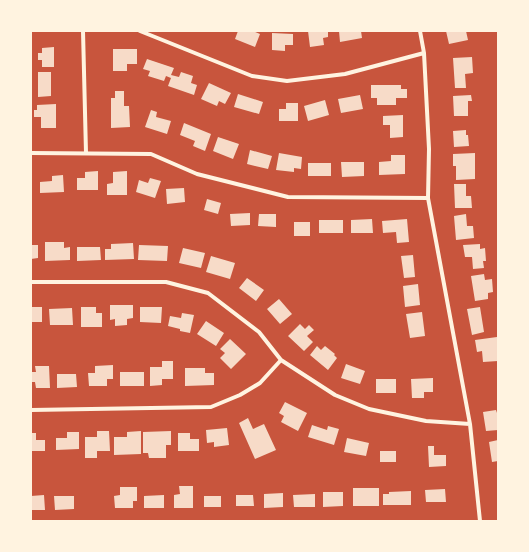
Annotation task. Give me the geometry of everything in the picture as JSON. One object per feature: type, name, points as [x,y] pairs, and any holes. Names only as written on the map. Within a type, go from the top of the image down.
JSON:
[{"type":"street","points":[[83,31],[86,153]]},
{"type":"street","points":[[140,31],[252,76],[287,81],[345,74],[424,52]]},
{"type":"street","points":[[420,31],[424,52],[429,149],[428,198],[470,424],[480,521]]},
{"type":"street","points":[[31,153],[151,154],[197,174],[288,197],[428,198]]},
{"type":"street","points":[[31,282],[166,282],[208,293],[259,332],[281,360],[335,396],[369,409],[426,421],[470,424]]},
{"type":"street","points":[[31,410],[211,407],[240,396],[260,383],[281,360]]},
{"type":"building","points":[[238,31],[253,31],[260,34],[255,47],[235,39]]},
{"type":"building","points":[[308,31],[328,31],[328,37],[323,38],[324,45],[310,47]]},
{"type":"building","points":[[339,31],[361,31],[362,38],[340,42]]},
{"type":"building","points":[[446,31],[466,31],[468,40],[449,44]]},
{"type":"building","points":[[272,33],[293,34],[293,45],[285,45],[285,51],[272,50]]},
{"type":"building","points":[[54,47],[54,67],[42,67],[42,60],[38,60],[38,53],[42,53],[42,48]]},
{"type":"building","points":[[113,49],[137,49],[137,64],[127,64],[127,71],[113,71]]},
{"type":"building","points":[[472,57],[473,73],[465,74],[466,88],[455,88],[453,58]]},
{"type":"building","points":[[147,59],[174,68],[171,75],[179,77],[181,72],[193,76],[191,83],[197,85],[194,95],[168,86],[171,78],[166,76],[164,81],[148,76],[150,71],[143,69]]},
{"type":"building","points":[[38,72],[51,72],[51,96],[38,97]]},
{"type":"building","points":[[209,83],[231,93],[225,104],[219,101],[217,106],[201,99]]},
{"type":"building","points":[[371,85],[401,85],[401,89],[407,89],[407,98],[396,98],[396,105],[377,105],[377,98],[371,98]]},
{"type":"building","points":[[115,91],[124,91],[124,106],[129,106],[130,127],[111,128],[111,98],[115,98]]},
{"type":"building","points":[[238,94],[263,102],[259,114],[234,107]]},
{"type":"building","points":[[360,95],[363,109],[341,113],[338,99]]},
{"type":"building","points":[[471,95],[472,101],[468,101],[468,116],[454,116],[453,96]]},
{"type":"building","points":[[325,100],[329,115],[308,121],[304,106]]},
{"type":"building","points":[[286,103],[298,103],[298,121],[279,121],[279,109],[286,109]]},
{"type":"building","points":[[56,104],[56,128],[41,128],[41,117],[34,117],[34,110],[37,110],[37,105]]},
{"type":"building","points":[[151,110],[157,112],[156,117],[171,121],[167,134],[145,127]]},
{"type":"building","points":[[403,115],[403,137],[390,138],[390,125],[383,125],[383,116]]},
{"type":"building","points":[[184,123],[211,134],[205,151],[193,146],[195,141],[180,135]]},
{"type":"building","points":[[466,130],[469,146],[454,147],[453,131]]},
{"type":"building","points":[[218,137],[239,144],[233,159],[213,151]]},
{"type":"building","points":[[250,150],[272,156],[268,169],[247,164]]},
{"type":"building","points":[[279,153],[302,157],[301,169],[294,168],[294,172],[276,170]]},
{"type":"building","points":[[475,153],[475,179],[456,180],[456,166],[453,166],[453,154]]},
{"type":"building","points":[[391,155],[405,155],[405,174],[379,175],[379,162],[391,161]]},
{"type":"building","points":[[341,162],[364,162],[364,176],[342,177]]},
{"type":"building","points":[[308,163],[331,163],[331,176],[308,176]]},
{"type":"building","points":[[98,171],[98,190],[77,190],[77,178],[85,178],[85,172]]},
{"type":"building","points":[[127,171],[127,195],[107,195],[107,184],[113,183],[113,172]]},
{"type":"building","points":[[63,175],[64,192],[40,193],[40,182],[52,181],[52,176]]},
{"type":"building","points":[[150,178],[161,181],[155,198],[136,192],[139,180],[148,183]]},
{"type":"building","points":[[454,184],[466,184],[466,196],[471,196],[472,208],[455,208]]},
{"type":"building","points":[[184,188],[185,202],[167,204],[166,189]]},
{"type":"building","points":[[207,199],[221,203],[218,214],[204,210]]},
{"type":"building","points":[[250,213],[250,225],[231,226],[230,214]]},
{"type":"building","points":[[259,214],[276,214],[276,227],[258,226]]},
{"type":"building","points":[[466,214],[467,226],[473,226],[474,238],[456,240],[454,216]]},
{"type":"building","points":[[372,219],[373,233],[351,233],[351,220]]},
{"type":"building","points":[[407,219],[409,242],[397,243],[396,232],[383,233],[382,221]]},
{"type":"building","points":[[319,220],[343,220],[343,233],[319,233]]},
{"type":"building","points":[[294,222],[310,222],[310,236],[294,236]]},
{"type":"building","points":[[45,242],[64,242],[64,248],[70,247],[70,260],[45,261]]},
{"type":"building","points":[[133,243],[134,259],[105,260],[105,249],[111,249],[111,244]]},
{"type":"building","points":[[480,244],[480,249],[485,248],[486,261],[483,261],[484,268],[473,269],[472,257],[465,257],[463,245]]},
{"type":"building","points":[[31,245],[38,245],[38,258],[31,259]]},
{"type":"building","points":[[139,245],[168,246],[167,261],[138,260]]},
{"type":"building","points":[[77,247],[100,247],[101,260],[77,261]]},
{"type":"building","points":[[183,248],[205,253],[201,268],[179,263]]},
{"type":"building","points":[[413,255],[415,277],[404,278],[401,256]]},
{"type":"building","points":[[211,256],[235,263],[230,279],[206,272]]},
{"type":"building","points":[[484,274],[485,280],[492,279],[493,292],[488,293],[488,299],[475,301],[471,276]]},
{"type":"building","points":[[247,278],[264,290],[256,301],[239,288]]},
{"type":"building","points":[[418,284],[420,305],[405,307],[403,286]]},
{"type":"building","points":[[279,299],[292,314],[280,324],[267,309]]},
{"type":"building","points":[[110,305],[133,305],[133,318],[127,319],[127,325],[115,326],[115,319],[110,320]]},
{"type":"building","points":[[31,307],[42,307],[42,322],[31,322]]},
{"type":"building","points":[[81,307],[96,307],[96,313],[102,313],[102,327],[81,327]]},
{"type":"building","points":[[140,307],[162,307],[161,323],[140,322]]},
{"type":"building","points":[[480,307],[484,332],[472,335],[467,309]]},
{"type":"building","points":[[72,308],[73,325],[50,325],[49,309]]},
{"type":"building","points":[[422,312],[425,336],[410,338],[406,314]]},
{"type":"building","points":[[182,313],[194,315],[190,333],[168,326],[170,316],[181,318]]},
{"type":"building","points":[[206,321],[224,333],[216,346],[197,334]]},
{"type":"building","points":[[300,324],[305,329],[309,325],[314,330],[307,336],[313,342],[304,351],[288,336]]},
{"type":"building","points":[[497,337],[498,361],[483,362],[482,351],[477,352],[475,340]]},
{"type":"building","points":[[230,339],[246,354],[231,369],[220,358],[225,353],[220,349]]},
{"type":"building","points":[[317,346],[321,350],[325,346],[335,354],[334,355],[337,358],[328,370],[310,355]]},
{"type":"building","points":[[162,361],[173,361],[173,379],[162,379],[162,385],[150,386],[150,367],[162,367]]},
{"type":"building","points":[[346,364],[365,371],[360,384],[341,378]]},
{"type":"building","points":[[113,365],[113,379],[107,379],[107,386],[89,386],[88,373],[95,373],[95,366]]},
{"type":"building","points":[[35,366],[49,366],[50,388],[36,388],[35,382],[31,382],[31,372],[36,372]]},
{"type":"building","points":[[185,368],[205,368],[205,373],[214,373],[214,385],[185,386]]},
{"type":"building","points":[[120,372],[144,372],[144,386],[120,386]]},
{"type":"building","points":[[57,374],[76,374],[77,387],[57,388]]},
{"type":"building","points":[[433,378],[433,392],[424,392],[424,398],[412,398],[411,379]]},
{"type":"building","points":[[376,379],[396,379],[396,393],[376,393]]},
{"type":"building","points":[[285,402],[307,413],[298,431],[281,422],[284,416],[279,413]]},
{"type":"building","points":[[496,410],[498,416],[498,430],[486,431],[483,412]]},
{"type":"building","points":[[248,418],[253,429],[264,424],[276,450],[255,459],[239,423]]},
{"type":"building","points":[[312,425],[327,430],[328,426],[339,429],[334,445],[308,437]]},
{"type":"building","points":[[227,428],[229,445],[214,447],[214,442],[207,443],[206,430]]},
{"type":"building","points":[[97,431],[109,431],[110,451],[97,451],[97,458],[85,458],[85,437],[97,437]]},
{"type":"building","points":[[141,431],[141,454],[114,455],[114,437],[127,437],[127,432]]},
{"type":"building","points":[[171,431],[171,445],[166,445],[166,458],[149,458],[148,453],[143,453],[143,432]]},
{"type":"building","points":[[67,432],[79,432],[79,449],[56,450],[56,438],[67,438]]},
{"type":"building","points":[[31,433],[36,433],[36,440],[45,440],[45,451],[31,451]]},
{"type":"building","points":[[178,433],[190,433],[190,439],[199,439],[199,451],[178,451]]},
{"type":"building","points":[[347,438],[369,443],[366,456],[344,452]]},
{"type":"building","points":[[498,440],[498,461],[492,462],[489,442]]},
{"type":"building","points":[[428,446],[434,446],[434,455],[446,455],[446,466],[429,467]]},
{"type":"building","points":[[380,451],[396,451],[396,462],[380,462]]},
{"type":"building","points":[[179,486],[193,486],[193,508],[174,508],[174,495],[180,494]]},
{"type":"building","points":[[120,487],[137,487],[137,501],[133,501],[133,508],[115,508],[114,496],[120,495]]},
{"type":"building","points":[[353,488],[379,488],[379,506],[353,506]]},
{"type":"building","points":[[445,489],[446,502],[426,502],[425,490]]},
{"type":"building","points":[[411,491],[411,505],[383,505],[383,494],[389,494],[389,492]]},
{"type":"building","points":[[323,492],[343,492],[343,506],[323,507]]},
{"type":"building","points":[[283,493],[283,507],[264,508],[264,494]]},
{"type":"building","points":[[315,494],[315,507],[294,507],[293,495]]},
{"type":"building","points":[[44,495],[45,510],[31,510],[31,496]]},
{"type":"building","points":[[164,495],[164,508],[144,508],[144,496]]},
{"type":"building","points":[[236,495],[253,495],[254,506],[236,506]]},
{"type":"building","points":[[54,496],[74,496],[74,509],[55,510]]},
{"type":"building","points":[[204,496],[221,496],[221,507],[204,507]]}]
